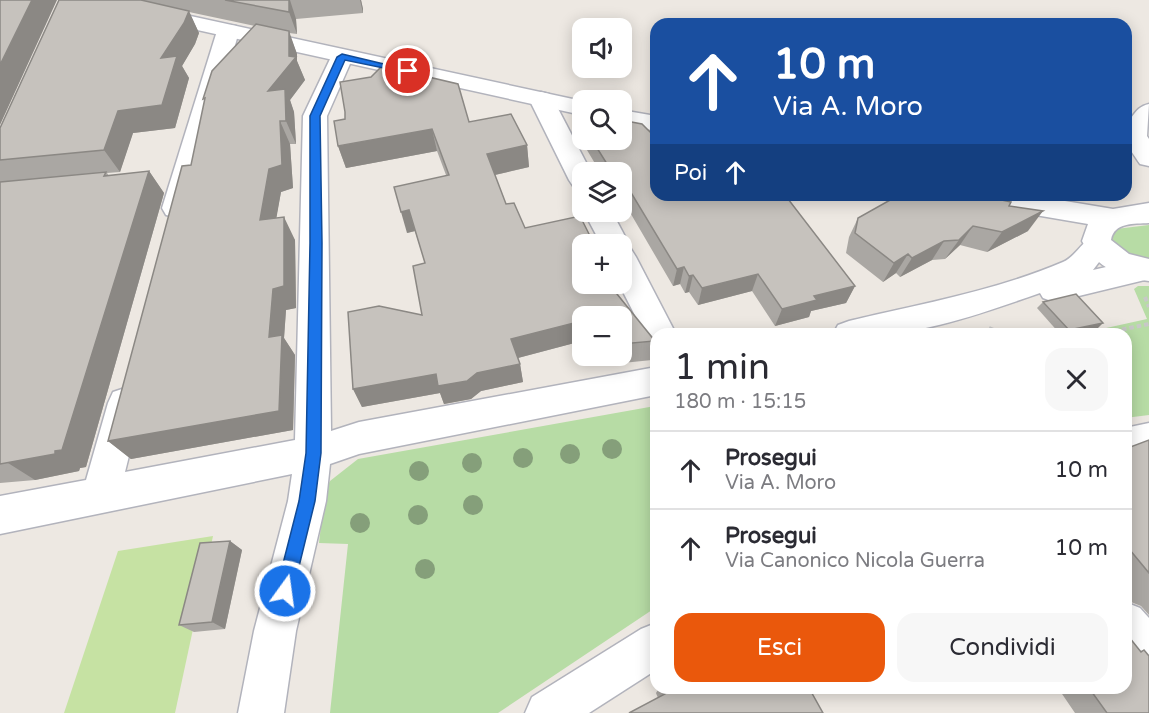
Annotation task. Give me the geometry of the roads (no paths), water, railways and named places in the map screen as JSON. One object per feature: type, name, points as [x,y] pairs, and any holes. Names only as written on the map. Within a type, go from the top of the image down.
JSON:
[{"type":"street","points":[[89,0],[572,106]]},
{"type":"street","points":[[169,234],[172,178],[228,31]]},
{"type":"street","points":[[261,713],[275,631],[304,512],[313,453],[315,116],[342,57]]},
{"type":"street","points":[[542,99],[573,162]]},
{"type":"street","points":[[1148,160],[1134,136],[1137,126],[1149,111]]},
{"type":"street","points":[[632,119],[650,123]]},
{"type":"street","points":[[994,201],[1056,221],[1097,243],[1115,259],[1145,270]]},
{"type":"street","points":[[1006,201],[1112,218],[1149,213]]},
{"type":"street","points":[[978,302],[1076,269],[1097,243],[1097,231],[1102,224],[1112,218]]},
{"type":"street","points":[[873,328],[978,302],[1081,285],[1145,270]]},
{"type":"street","points":[[632,279],[657,328]]},
{"type":"street","points":[[100,496],[130,382]]},
{"type":"street","points":[[0,515],[313,453],[359,438],[650,382]]},
{"type":"street","points":[[1132,443],[1149,439]]},
{"type":"street","points":[[1132,631],[1149,652]]},
{"type":"street","points":[[548,713],[650,648]]}]
